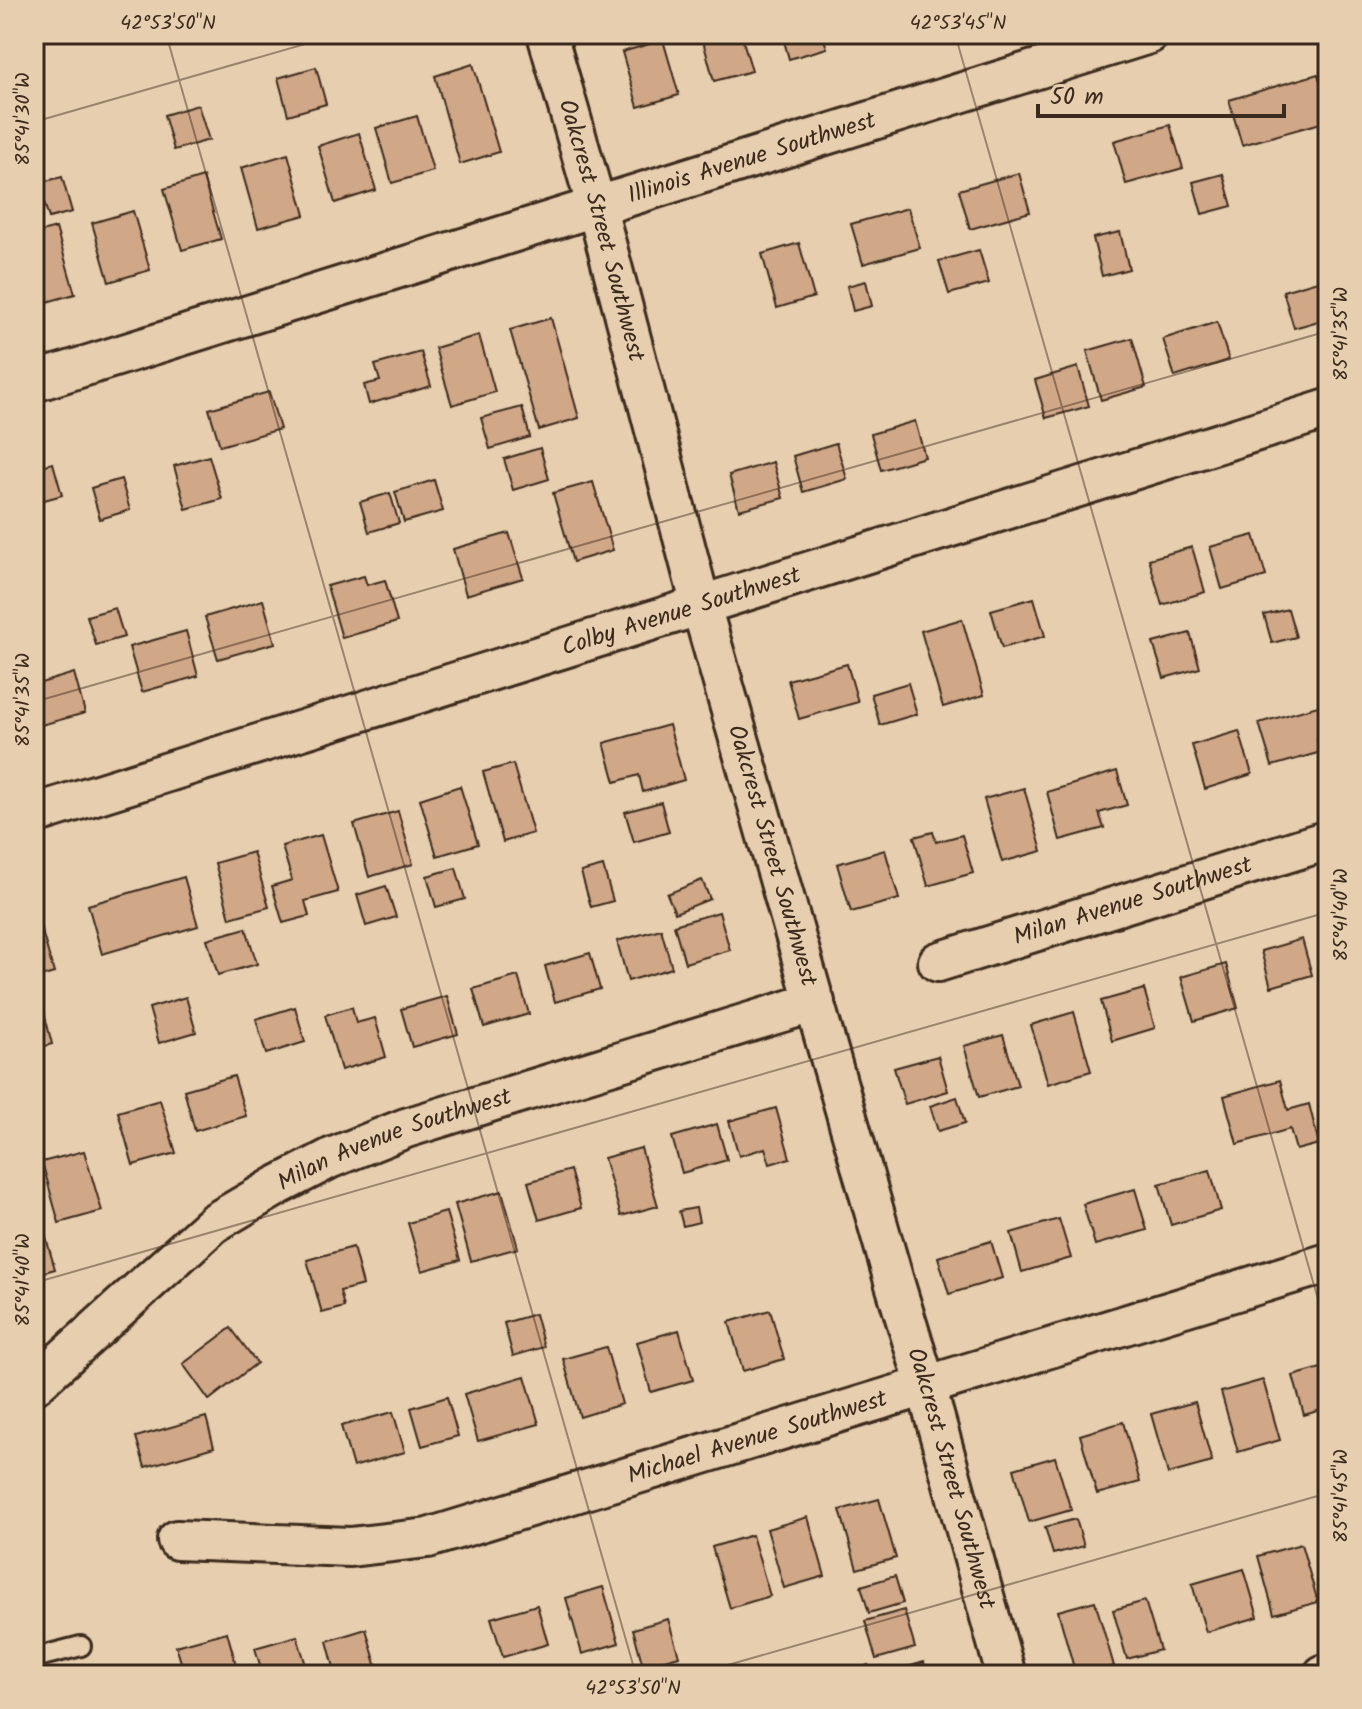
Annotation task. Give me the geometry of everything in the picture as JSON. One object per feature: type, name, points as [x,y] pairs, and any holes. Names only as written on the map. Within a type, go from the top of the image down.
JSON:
[{"type":"street","name":"Oakcrest Street Southwest","points":[[547,34],[596,205],[701,606],[1006,1675]]},
{"type":"street","name":"Illinois Avenue Southwest","points":[[34,382],[1149,34]]},
{"type":"street","name":"Colby Avenue Southwest","points":[[34,814],[1328,409]]},
{"type":"street","name":"Milan Avenue Southwest","points":[[938,962],[1328,840]]},
{"type":"street","name":"Milan Avenue Southwest","points":[[34,1385],[214,1223],[331,1158],[406,1128],[815,1002]]},
{"type":"street","name":"Michael Avenue Southwest","points":[[177,1540],[350,1547],[428,1538],[1328,1263]]},
{"type":"lane","points":[[34,1658],[81,1646]]},
{"type":"building","points":[[701,34],[741,34],[752,71],[714,81]]},
{"type":"building","points":[[782,34],[822,34],[827,48],[789,59]]},
{"type":"building","points":[[663,40],[679,95],[638,107],[622,52]]},
{"type":"building","points":[[473,64],[499,152],[460,164],[435,76]]},
{"type":"building","points":[[316,67],[326,104],[288,115],[278,78]]},
{"type":"building","points":[[1318,74],[1328,109],[1328,121],[1242,145],[1229,100]]},
{"type":"building","points":[[198,105],[209,140],[174,150],[164,115]]},
{"type":"building","points":[[417,116],[433,171],[392,183],[376,128]]},
{"type":"building","points":[[1170,125],[1183,168],[1126,184],[1114,141]]},
{"type":"building","points":[[359,133],[376,190],[335,203],[318,146]]},
{"type":"building","points":[[288,154],[305,215],[258,228],[241,168]]},
{"type":"building","points":[[1019,173],[1030,212],[970,229],[959,190]]},
{"type":"building","points":[[1223,174],[1232,206],[1202,214],[1193,182]]},
{"type":"building","points":[[62,177],[72,212],[49,218],[38,183]]},
{"type":"building","points":[[203,177],[221,239],[182,250],[164,189]]},
{"type":"building","points":[[908,208],[920,248],[863,264],[851,224]]},
{"type":"building","points":[[133,211],[150,270],[109,282],[92,223]]},
{"type":"building","points":[[56,228],[75,294],[36,305],[34,234]]},
{"type":"building","points":[[1120,232],[1129,269],[1102,276],[1093,238]]},
{"type":"building","points":[[799,243],[814,297],[777,308],[762,254]]},
{"type":"building","points":[[979,250],[989,283],[949,294],[939,261]]},
{"type":"building","points":[[1328,278],[1328,328],[1325,329],[1322,320],[1294,328],[1283,291]]},
{"type":"building","points":[[866,281],[872,306],[853,311],[847,286]]},
{"type":"building","points":[[551,318],[579,418],[539,430],[510,330]]},
{"type":"building","points":[[1217,322],[1229,360],[1175,377],[1163,339]]},
{"type":"building","points":[[479,335],[495,392],[452,405],[435,348]]},
{"type":"building","points":[[1132,338],[1146,387],[1101,400],[1087,351]]},
{"type":"building","points":[[421,352],[431,386],[369,404],[364,385],[380,381],[375,365]]},
{"type":"building","points":[[1078,367],[1089,406],[1046,418],[1035,380]]},
{"type":"building","points":[[269,392],[280,429],[220,446],[209,409]]},
{"type":"building","points":[[522,407],[530,437],[490,449],[481,418]]},
{"type":"building","points":[[915,421],[925,457],[881,470],[871,434]]},
{"type":"building","points":[[836,443],[847,479],[803,492],[793,456]]},
{"type":"building","points":[[540,448],[549,479],[513,490],[504,459]]},
{"type":"building","points":[[209,456],[222,499],[186,509],[174,466]]},
{"type":"building","points":[[773,462],[783,498],[739,510],[729,475]]},
{"type":"building","points":[[53,463],[62,495],[34,503],[34,468]]},
{"type":"building","points":[[121,479],[130,510],[100,519],[91,488]]},
{"type":"building","points":[[434,480],[443,511],[404,522],[395,492]]},
{"type":"building","points":[[593,482],[613,550],[573,562],[553,493]]},
{"type":"building","points":[[390,493],[399,523],[369,532],[360,502]]},
{"type":"building","points":[[1328,514],[1328,542],[1321,516]]},
{"type":"building","points":[[509,533],[523,578],[466,595],[453,549]]},
{"type":"building","points":[[1254,535],[1266,576],[1222,589],[1210,547]]},
{"type":"building","points":[[1192,547],[1205,592],[1162,605],[1149,559]]},
{"type":"building","points":[[364,576],[367,585],[385,580],[397,622],[342,638],[327,586]]},
{"type":"building","points":[[1034,598],[1045,636],[1002,648],[991,610]]},
{"type":"building","points":[[263,600],[275,643],[218,659],[205,617]]},
{"type":"building","points":[[115,608],[124,637],[96,645],[87,616]]},
{"type":"building","points":[[1288,609],[1296,637],[1272,643],[1264,615]]},
{"type":"building","points":[[962,619],[984,695],[943,707],[921,631]]},
{"type":"building","points":[[186,631],[198,676],[142,692],[129,647]]},
{"type":"building","points":[[1190,633],[1200,668],[1164,678],[1153,643]]},
{"type":"building","points":[[847,664],[858,702],[799,719],[788,680]]},
{"type":"building","points":[[74,673],[85,713],[34,727],[34,685]]},
{"type":"building","points":[[908,683],[917,714],[880,725],[871,694]]},
{"type":"building","points":[[1328,703],[1328,735],[1317,739],[1321,752],[1272,766],[1259,723]]},
{"type":"building","points":[[669,725],[684,780],[643,792],[639,775],[615,782],[604,743]]},
{"type":"building","points":[[1239,731],[1252,774],[1205,789],[1192,745]]},
{"type":"building","points":[[513,764],[533,833],[503,842],[483,772]]},
{"type":"building","points":[[1117,771],[1127,805],[1099,813],[1104,828],[1060,840],[1047,792]]},
{"type":"building","points":[[460,786],[478,844],[437,856],[420,799]]},
{"type":"building","points":[[1024,788],[1042,851],[1002,862],[984,799]]},
{"type":"building","points":[[661,802],[669,832],[634,842],[625,812]]},
{"type":"building","points":[[398,811],[413,864],[369,877],[354,824]]},
{"type":"building","points":[[933,832],[936,842],[962,835],[973,873],[928,886],[914,837]]},
{"type":"building","points":[[321,835],[338,892],[305,901],[309,916],[283,923],[272,886],[292,880],[282,846]]},
{"type":"building","points":[[885,850],[899,899],[851,912],[837,864]]},
{"type":"building","points":[[253,852],[269,907],[230,918],[215,863]]},
{"type":"building","points":[[603,866],[613,901],[591,907],[581,872]]},
{"type":"building","points":[[456,868],[465,899],[436,907],[427,876]]},
{"type":"building","points":[[184,877],[198,926],[102,954],[88,905]]},
{"type":"building","points":[[702,880],[710,899],[675,913],[667,894]]},
{"type":"building","points":[[386,886],[396,917],[366,926],[357,895]]},
{"type":"building","points":[[719,912],[730,950],[685,963],[674,925]]},
{"type":"building","points":[[37,914],[54,973],[34,979],[34,915]]},
{"type":"building","points":[[246,928],[257,964],[218,975],[207,939]]},
{"type":"building","points":[[661,929],[672,968],[628,981],[617,941]]},
{"type":"building","points":[[1302,939],[1312,975],[1271,987],[1261,951]]},
{"type":"building","points":[[590,953],[600,989],[555,1002],[545,966]]},
{"type":"building","points":[[1226,964],[1238,1008],[1194,1021],[1181,977]]},
{"type":"building","points":[[518,976],[529,1014],[484,1027],[473,989]]},
{"type":"building","points":[[1144,989],[1155,1028],[1112,1041],[1101,1001]]},
{"type":"building","points":[[447,996],[458,1034],[412,1047],[401,1009]]},
{"type":"building","points":[[186,997],[196,1032],[159,1043],[149,1008]]},
{"type":"building","points":[[295,1007],[305,1042],[266,1054],[256,1019]]},
{"type":"building","points":[[352,1007],[356,1023],[375,1018],[386,1057],[341,1070],[325,1015]]},
{"type":"building","points":[[44,1012],[52,1044],[34,1049],[34,1015]]},
{"type":"building","points":[[1074,1012],[1091,1071],[1048,1084],[1031,1025]]},
{"type":"building","points":[[1003,1035],[1018,1086],[979,1097],[964,1046]]},
{"type":"building","points":[[938,1056],[948,1091],[905,1104],[894,1068]]},
{"type":"building","points":[[1328,1066],[1328,1099],[1319,1069]]},
{"type":"building","points":[[234,1076],[246,1116],[195,1131],[184,1090]]},
{"type":"building","points":[[1280,1080],[1288,1110],[1309,1104],[1319,1144],[1296,1150],[1290,1129],[1237,1144],[1224,1096]]},
{"type":"building","points":[[957,1097],[965,1123],[938,1131],[930,1106]]},
{"type":"building","points":[[160,1100],[176,1153],[133,1165],[118,1112]]},
{"type":"building","points":[[776,1108],[790,1158],[770,1164],[765,1148],[739,1156],[729,1121]]},
{"type":"building","points":[[717,1124],[727,1160],[682,1173],[672,1137]]},
{"type":"building","points":[[641,1148],[658,1206],[621,1216],[604,1158]]},
{"type":"building","points":[[84,1151],[102,1211],[59,1223],[42,1162]]},
{"type":"building","points":[[570,1170],[581,1208],[539,1220],[528,1182]]},
{"type":"building","points":[[1210,1170],[1221,1210],[1171,1225],[1159,1184]]},
{"type":"building","points":[[1135,1189],[1147,1230],[1095,1245],[1083,1204]]},
{"type":"building","points":[[502,1191],[518,1248],[471,1261],[455,1204]]},
{"type":"building","points":[[696,1208],[699,1222],[683,1226],[679,1211]]},
{"type":"building","points":[[446,1212],[460,1260],[422,1271],[408,1223]]},
{"type":"building","points":[[40,1217],[55,1269],[34,1275],[34,1219]]},
{"type":"building","points":[[1059,1219],[1071,1258],[1022,1272],[1011,1233]]},
{"type":"building","points":[[991,1241],[1002,1278],[949,1294],[938,1257]]},
{"type":"building","points":[[353,1247],[363,1285],[340,1291],[344,1307],[322,1313],[307,1260]]},
{"type":"building","points":[[770,1310],[784,1359],[743,1371],[729,1322]]},
{"type":"building","points":[[535,1314],[544,1347],[513,1356],[504,1323]]},
{"type":"building","points":[[231,1328],[257,1363],[209,1400],[183,1364]]},
{"type":"building","points":[[679,1330],[693,1380],[651,1392],[637,1342]]},
{"type":"building","points":[[606,1347],[622,1404],[580,1417],[563,1359]]},
{"type":"building","points":[[1328,1366],[1328,1408],[1304,1415],[1293,1376]]},
{"type":"building","points":[[525,1376],[539,1424],[478,1441],[464,1394]]},
{"type":"building","points":[[1263,1380],[1280,1440],[1238,1452],[1221,1392]]},
{"type":"building","points":[[447,1397],[458,1436],[422,1446],[411,1408]]},
{"type":"building","points":[[1195,1402],[1212,1462],[1168,1474],[1151,1414]]},
{"type":"building","points":[[393,1412],[405,1452],[353,1467],[341,1426]]},
{"type":"building","points":[[206,1417],[214,1447],[145,1467],[136,1437]]},
{"type":"building","points":[[1123,1422],[1140,1482],[1097,1494],[1080,1435]]},
{"type":"building","points":[[1055,1457],[1071,1510],[1029,1522],[1014,1469]]},
{"type":"building","points":[[879,1499],[896,1558],[857,1569],[840,1510]]},
{"type":"building","points":[[808,1517],[825,1576],[784,1588],[767,1529]]},
{"type":"building","points":[[1076,1519],[1084,1546],[1053,1554],[1045,1527]]},
{"type":"building","points":[[752,1535],[770,1596],[730,1608],[712,1547]]},
{"type":"building","points":[[1301,1544],[1318,1602],[1274,1614],[1258,1556]]},
{"type":"building","points":[[1244,1569],[1258,1617],[1206,1632],[1192,1584]]},
{"type":"building","points":[[895,1576],[903,1603],[869,1613],[861,1586]]},
{"type":"building","points":[[603,1587],[619,1643],[582,1654],[566,1598]]},
{"type":"building","points":[[1095,1601],[1114,1666],[1076,1675],[1058,1611]]},
{"type":"building","points":[[1145,1601],[1160,1650],[1127,1659],[1113,1610]]},
{"type":"building","points":[[537,1605],[548,1644],[503,1657],[491,1618]]},
{"type":"building","points":[[904,1610],[915,1648],[876,1659],[865,1621]]},
{"type":"building","points":[[668,1619],[679,1656],[643,1666],[633,1629]]},
{"type":"building","points":[[366,1629],[379,1675],[336,1675],[327,1641]]},
{"type":"building","points":[[227,1632],[239,1675],[185,1675],[176,1646]]},
{"type":"building","points":[[297,1636],[309,1675],[263,1675],[255,1648]]},
{"type":"building","points":[[924,1662],[928,1675],[884,1675],[884,1674]]},
{"type":"building","points":[[868,1665],[869,1675],[846,1675]]}]
